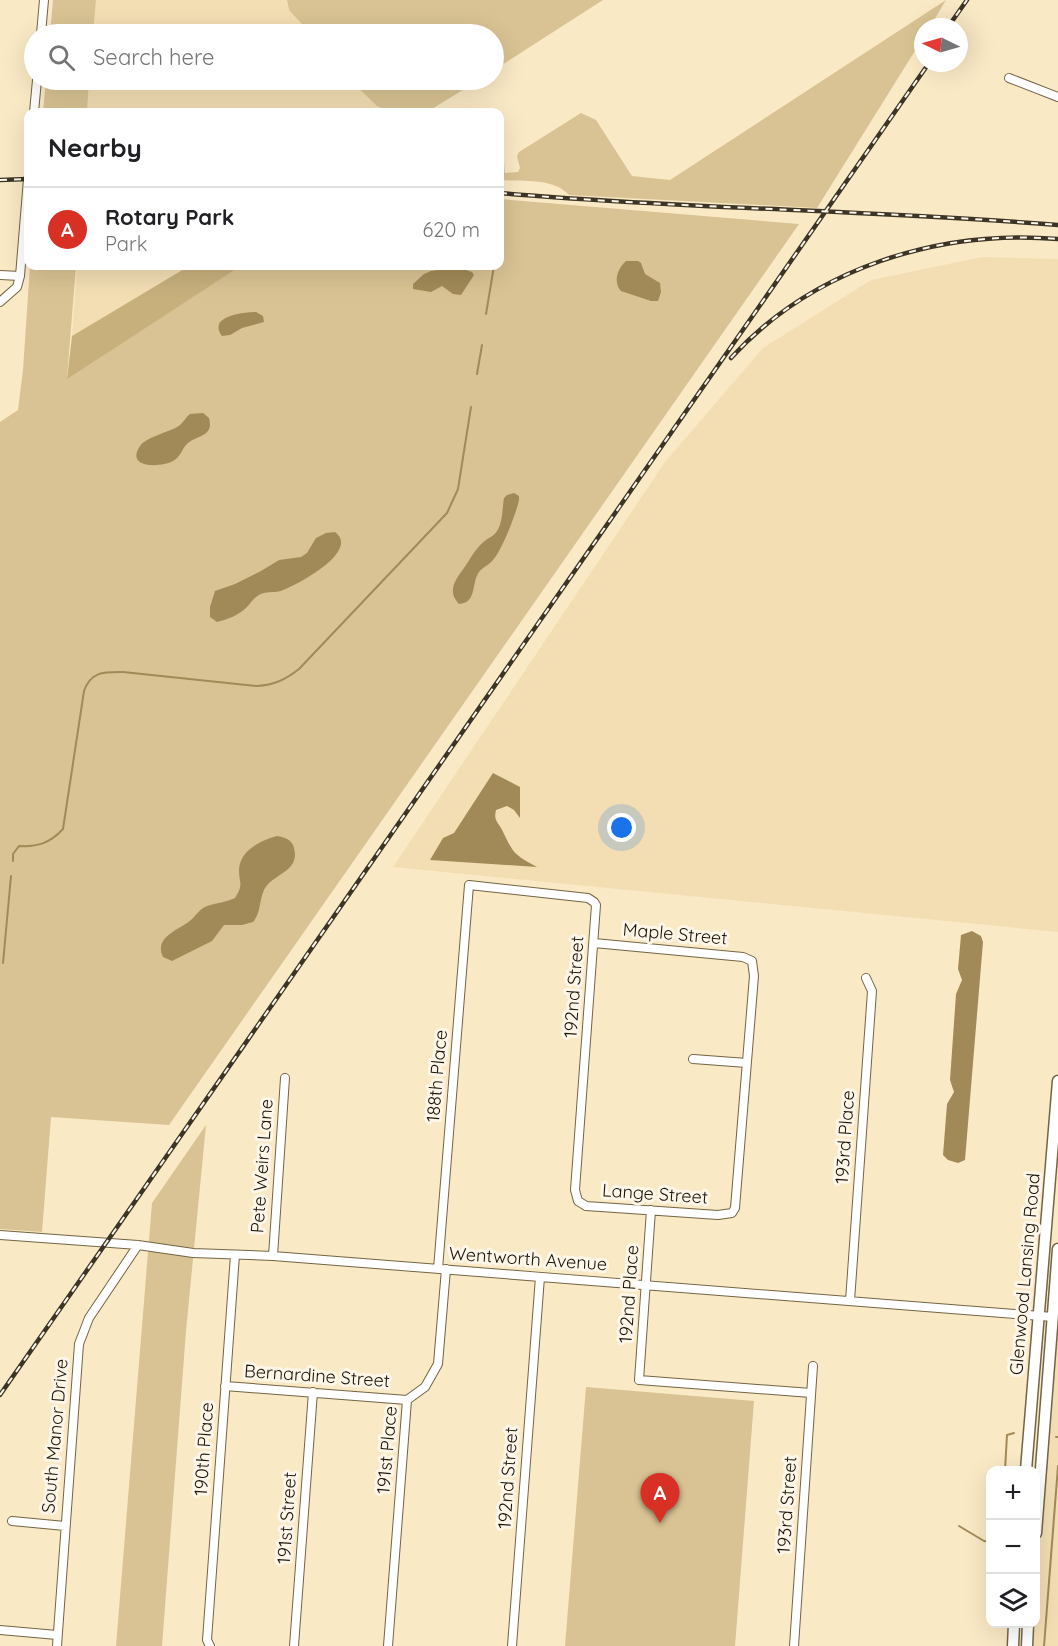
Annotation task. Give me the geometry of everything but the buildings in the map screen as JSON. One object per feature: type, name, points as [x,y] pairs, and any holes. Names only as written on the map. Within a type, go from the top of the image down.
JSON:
[{"type":"main road","name":"Glenwood Lansing Road","points":[[1026,1466],[1058,1081]]},
{"type":"main road","name":"Glenwood Lansing Road","points":[[1036,1520],[1058,1249]]},
{"type":"main road","points":[[1013,1646],[1014,1628]]},
{"type":"main road","points":[[1027,1646],[1028,1628]]},
{"type":"street","points":[[42,24],[44,0]]},
{"type":"street","points":[[1009,78],[1058,97]]},
{"type":"street","points":[[34,108],[36,90]]},
{"type":"street","points":[[0,302],[17,287],[24,228]]},
{"type":"street","points":[[0,275],[20,276]]},
{"type":"street","name":"192nd Street","points":[[469,885],[591,900],[597,910],[575,1190],[578,1201]]},
{"type":"street","name":"188th Place","points":[[442,1269],[469,885]]},
{"type":"street","name":"Maple Street","points":[[594,943],[743,957],[752,961],[754,968],[747,1063]]},
{"type":"street","name":"193rd Place","points":[[850,1301],[873,991],[866,978]]},
{"type":"street","points":[[693,1059],[747,1063]]},
{"type":"street","name":"Lange Street","points":[[578,1201],[586,1206],[718,1215],[732,1213],[736,1200],[747,1063]]},
{"type":"street","name":"Pete Weirs Lane","points":[[273,1256],[285,1078]]},
{"type":"street","name":"192nd Place","points":[[651,1210],[639,1380],[811,1393]]},
{"type":"street","name":"Wentworth Avenue","points":[[0,1235],[1053,1317]]},
{"type":"street","name":"South Manor Drive","points":[[57,1646],[79,1344],[89,1318],[138,1245]]},
{"type":"street","name":"190th Place","points":[[209,1646],[207,1640],[235,1255]]},
{"type":"street","name":"191st Place","points":[[388,1646],[407,1400],[425,1387],[438,1364],[442,1269]]},
{"type":"street","name":"192nd Street","points":[[512,1646],[540,1277]]},
{"type":"street","name":"193rd Street","points":[[794,1646],[813,1366]]},
{"type":"street","name":"Bernardine Street","points":[[225,1386],[407,1400]]},
{"type":"street","name":"191st Street","points":[[294,1646],[313,1392]]},
{"type":"street","points":[[12,1521],[65,1526]]},
{"type":"street","points":[[0,1630],[57,1635]]},
{"type":"shaded area","points":[[53,0],[96,0],[94,24],[51,24]]},
{"type":"shaded area","points":[[96,0],[287,0],[289,10],[302,24],[94,24]]},
{"type":"shaded area","points":[[287,0],[603,0],[504,64],[504,24],[302,24],[289,10]]},
{"type":"shaded area","points":[[946,0],[935,18],[918,18]]},
{"type":"shaded area","points":[[914,21],[914,52],[817,208],[569,195],[555,185],[504,180],[504,163],[505,173],[518,172],[519,152],[581,113],[596,120],[632,176],[670,180]]},
{"type":"shaded area","points":[[45,90],[88,90],[87,108],[43,108]]},
{"type":"shaded area","points":[[88,90],[360,90],[378,107],[375,108],[87,108]]},
{"type":"shaded area","points":[[360,90],[463,90],[434,108],[378,107]]},
{"type":"shaded area","points":[[504,199],[799,224],[169,1125],[51,1117],[42,1232],[0,1229],[0,422],[18,410],[30,270],[76,270],[67,378],[235,270],[504,270]]},
{"type":"shaded area","points":[[982,257],[1058,259],[1058,932],[393,867],[665,462],[763,348],[871,280]]},
{"type":"shaded area","points":[[626,261],[638,261],[645,274],[660,283],[661,292],[658,301],[651,301],[621,291],[617,284],[617,276]]},
{"type":"shaded area","points":[[77,270],[182,270],[72,336]]},
{"type":"shaded area","points":[[182,270],[235,270],[67,379],[72,336]]},
{"type":"shaded area","points":[[466,270],[474,275],[461,295],[453,294],[442,286],[431,292],[413,289],[413,284],[431,271]]},
{"type":"shaded area","points":[[256,312],[263,316],[264,322],[222,336],[219,324],[223,320],[236,314]]},
{"type":"shaded area","points":[[203,413],[209,418],[210,424],[207,432],[188,443],[176,459],[153,465],[137,459],[137,453],[143,443],[179,426],[190,414]]},
{"type":"shaded area","points":[[514,493],[519,496],[519,500],[500,548],[493,560],[479,572],[469,600],[459,604],[453,593],[455,582],[478,547],[497,531],[504,498]]},
{"type":"shaded area","points":[[335,532],[341,540],[340,548],[334,557],[312,575],[281,591],[259,595],[243,611],[228,619],[217,622],[210,617],[210,607],[215,591],[235,584],[279,560],[301,557],[307,553],[316,538]]},
{"type":"shaded area","points":[[493,773],[520,787],[520,818],[514,810],[507,806],[496,810],[495,818],[514,852],[537,867],[430,860],[443,838],[454,833]]},
{"type":"shaded area","points":[[277,836],[292,843],[294,861],[290,867],[268,884],[262,894],[253,922],[242,925],[224,925],[212,941],[172,961],[163,957],[161,950],[165,938],[205,907],[235,898],[240,886],[239,870],[243,857],[252,847]]},
{"type":"shaded area","points":[[972,931],[981,936],[983,942],[965,1160],[958,1163],[948,1160],[943,1155],[947,1104],[954,1092],[950,1080],[956,994],[962,980],[958,969],[961,935]]},
{"type":"shaded area","points":[[206,1125],[186,1331],[162,1646],[116,1646],[152,1203]]},
{"type":"shaded area","points":[[1058,1282],[1058,1646],[1030,1646],[1032,1628],[1040,1628],[1040,1523]]},
{"type":"shaded area","points":[[586,1387],[754,1401],[735,1646],[565,1646]]},
{"type":"waterway","points":[[486,314],[493,270]]},
{"type":"waterway","points":[[477,374],[482,345]]},
{"type":"waterway","points":[[13,861],[13,854],[19,846],[43,843],[63,829],[84,691],[94,676],[123,672],[257,686],[274,683],[294,673],[447,513],[458,489],[471,407]]},
{"type":"waterway","points":[[3,963],[11,876]]},
{"type":"waterway","points":[[1005,1466],[1007,1435],[1014,1433]]},
{"type":"waterway","points":[[1044,1646],[1058,1466]]},
{"type":"waterway","points":[[959,1526],[986,1541]]},
{"type":"railway","points":[[954,18],[967,0]]},
{"type":"railway","points":[[0,1395],[923,72]]},
{"type":"railway","points":[[0,180],[24,179]]},
{"type":"railway","points":[[504,193],[639,203],[1058,225]]},
{"type":"railway","points":[[731,358],[764,327],[800,300],[839,278],[881,261],[924,249],[968,241],[1013,238],[1058,239]]},
{"type":"place","name":"Rotary Park","points":[[660,1523]]}]
